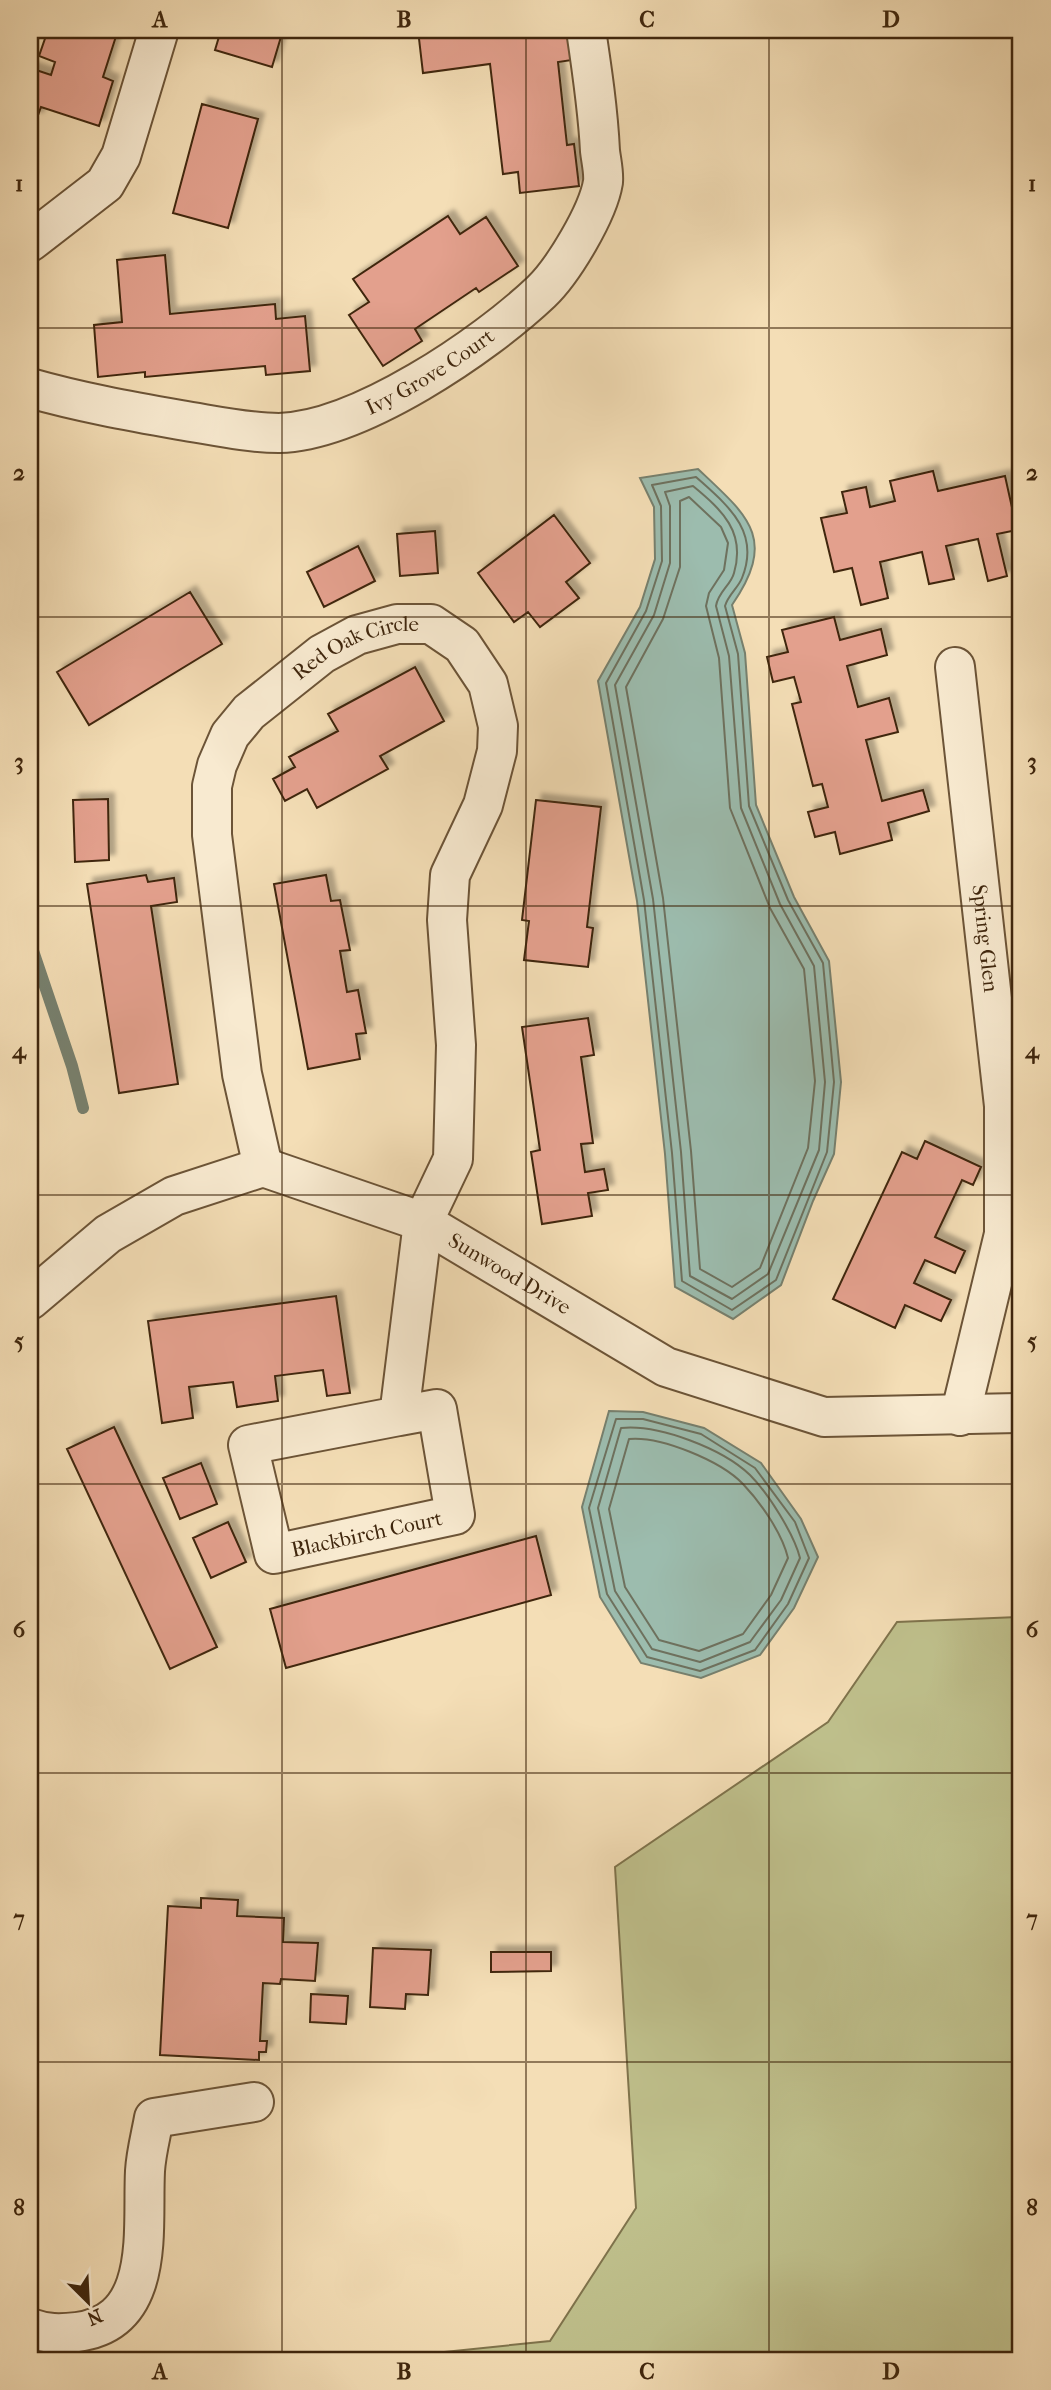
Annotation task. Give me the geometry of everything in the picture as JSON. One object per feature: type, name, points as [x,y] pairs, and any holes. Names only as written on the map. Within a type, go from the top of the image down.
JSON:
[{"type":"street","points":[[30,242],[105,184],[121,156],[159,30]]},
{"type":"street","name":"Ivy Grove Court","points":[[30,388],[91,404],[220,427],[279,433],[328,426],[376,407],[464,353],[542,291],[573,249],[591,214],[603,182],[598,111],[586,30]]},
{"type":"street","name":"Red Oak Circle","points":[[263,1167],[242,1074],[212,835],[212,786],[217,765],[230,735],[249,712],[323,654],[357,635],[397,624],[430,624],[454,638],[478,664],[488,684],[498,726],[498,751],[483,805],[450,875],[447,920],[456,1045],[453,1159],[423,1222]]},
{"type":"street","name":"Spring Glen","points":[[955,667],[1004,1105],[1004,1234],[960,1416]]},
{"type":"street","points":[[30,1300],[108,1234],[152,1208],[174,1196],[263,1167]]},
{"type":"street","name":"Sunwood Drive","points":[[263,1167],[423,1222],[666,1367],[824,1417],[1021,1413]]},
{"type":"street","points":[[399,1416],[423,1222]]},
{"type":"street","name":"Blackbirch Court","points":[[437,1409],[455,1515],[274,1555],[248,1445],[399,1416],[437,1409]]},
{"type":"street","points":[[30,2328],[48,2335],[95,2329],[129,2304],[146,2250],[145,2169],[154,2118],[254,2102]]},
{"type":"green space","points":[[1021,1617],[1021,2360],[366,2360],[550,2341],[636,2208],[615,1867],[828,1722],[897,1622]]},
{"type":"water","points":[[698,469],[743,515],[755,545],[746,582],[732,605],[745,653],[756,805],[794,897],[829,961],[841,1082],[834,1154],[781,1285],[733,1319],[675,1287],[665,1154],[637,901],[598,681],[640,607],[655,559],[654,507],[640,478]]},
{"type":"water","points":[[609,1411],[643,1412],[704,1428],[761,1463],[801,1519],[818,1557],[794,1608],[760,1655],[701,1678],[641,1663],[600,1597],[582,1507]]},
{"type":"building","points":[[48,30],[118,30],[103,77],[113,81],[99,126],[41,107],[37,118],[30,116],[30,68],[51,75],[55,62],[39,56]]},
{"type":"building","points":[[221,30],[283,30],[272,67],[215,50]]},
{"type":"building","points":[[418,30],[569,30],[572,60],[558,62],[567,145],[574,144],[579,186],[520,193],[518,172],[503,174],[490,64],[423,73]]},
{"type":"building","points":[[202,104],[258,119],[228,228],[173,213]]},
{"type":"building","points":[[448,216],[460,234],[486,217],[518,266],[479,292],[476,288],[415,329],[422,341],[383,366],[349,315],[369,302],[353,279]]},
{"type":"building","points":[[165,255],[170,314],[275,304],[276,319],[305,316],[310,371],[266,375],[265,366],[145,377],[145,372],[98,377],[94,325],[122,322],[117,260]]},
{"type":"building","points":[[933,471],[938,491],[1005,476],[1017,530],[997,534],[1007,576],[988,581],[978,539],[946,546],[954,579],[929,584],[922,552],[880,562],[888,598],[861,605],[852,568],[834,572],[821,518],[847,513],[842,492],[866,487],[870,507],[895,501],[890,481]]},
{"type":"building","points":[[554,515],[590,563],[566,582],[579,598],[540,627],[528,612],[514,622],[478,573]]},
{"type":"building","points":[[435,531],[438,573],[400,576],[397,534]]},
{"type":"building","points":[[358,546],[375,581],[324,607],[307,572]]},
{"type":"building","points":[[190,592],[222,644],[89,725],[57,672]]},
{"type":"building","points":[[834,617],[840,640],[881,629],[887,655],[847,666],[858,707],[889,698],[898,732],[866,740],[882,801],[923,790],[929,811],[888,823],[892,840],[840,854],[835,832],[815,837],[808,812],[828,807],[822,784],[813,786],[792,704],[801,702],[794,677],[773,682],[767,657],[788,652],[782,630]]},
{"type":"building","points":[[415,667],[444,721],[380,756],[388,769],[317,808],[307,789],[285,801],[273,779],[295,767],[289,757],[338,731],[328,714]]},
{"type":"building","points":[[108,799],[109,860],[75,862],[73,800]]},
{"type":"building","points":[[536,800],[601,807],[587,927],[593,928],[588,967],[524,960],[529,921],[522,920]]},
{"type":"building","points":[[146,875],[148,882],[174,878],[177,902],[151,906],[178,1084],[119,1093],[87,884]]},
{"type":"building","points":[[326,875],[331,901],[340,900],[350,950],[340,951],[347,992],[358,990],[366,1033],[356,1034],[360,1059],[308,1069],[274,884]]},
{"type":"building","points":[[588,1018],[594,1055],[581,1057],[593,1143],[581,1144],[585,1172],[604,1169],[608,1190],[588,1193],[592,1216],[542,1224],[531,1152],[540,1150],[522,1027]]},
{"type":"building","points":[[925,1141],[981,1167],[973,1185],[962,1180],[935,1237],[965,1251],[955,1273],[925,1260],[914,1283],[951,1300],[941,1321],[905,1305],[895,1328],[833,1299],[902,1152],[917,1159]]},
{"type":"building","points":[[336,1296],[350,1393],[327,1396],[323,1370],[275,1376],[278,1401],[237,1407],[233,1382],[189,1387],[193,1418],[162,1423],[148,1321]]},
{"type":"building","points":[[114,1427],[217,1647],[170,1669],[67,1449]]},
{"type":"building","points":[[201,1463],[217,1504],[180,1519],[163,1478]]},
{"type":"building","points":[[228,1522],[246,1562],[211,1578],[193,1538]]},
{"type":"building","points":[[536,1536],[551,1595],[286,1668],[270,1609]]},
{"type":"building","points":[[201,1898],[238,1900],[237,1916],[284,1918],[283,1942],[318,1943],[315,1981],[281,1979],[280,1984],[263,1983],[260,2041],[267,2041],[266,2052],[259,2052],[259,2060],[160,2055],[168,1906],[201,1908]]},
{"type":"building","points":[[373,1948],[431,1950],[428,1995],[406,1994],[405,2009],[370,2007]]},
{"type":"building","points":[[491,1952],[551,1952],[551,1971],[491,1972]]},
{"type":"building","points":[[311,1994],[348,1996],[346,2024],[310,2022]]},
{"type":"waterway","points":[[30,942],[72,1066],[83,1108]]}]
